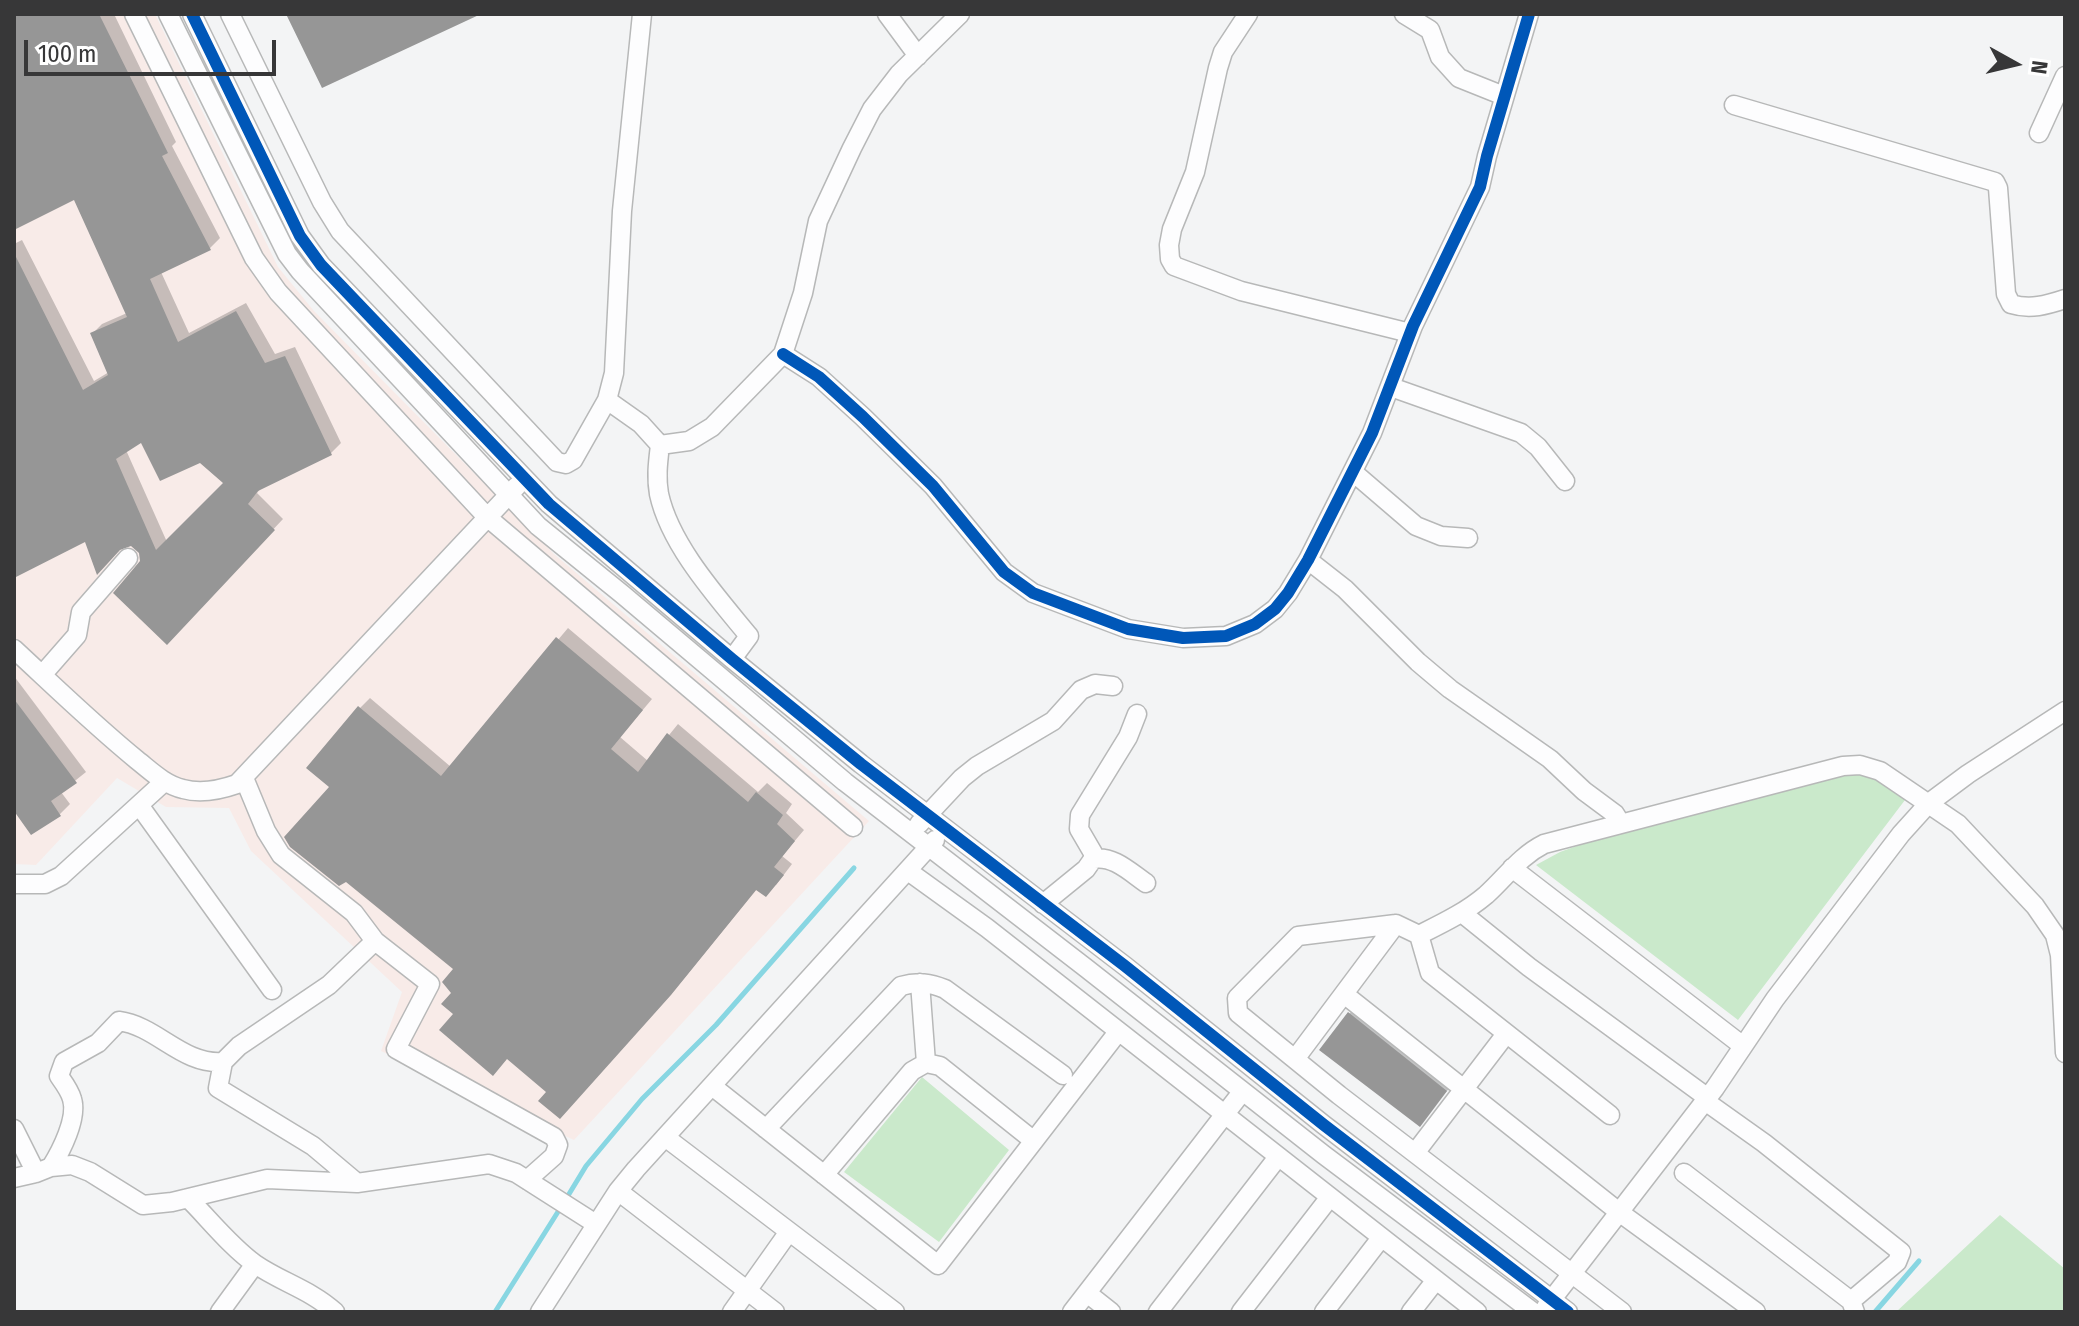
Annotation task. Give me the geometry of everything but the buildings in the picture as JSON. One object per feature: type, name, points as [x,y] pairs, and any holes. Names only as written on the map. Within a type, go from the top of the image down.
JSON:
[{"type":"street","points":[[134,14],[254,258],[278,292],[487,517],[853,827]]},
{"type":"street","points":[[230,14],[322,202],[340,231],[557,462],[566,464],[573,460],[607,400],[614,373],[622,211],[642,14]]},
{"type":"street","points":[[887,14],[918,56]]},
{"type":"street","points":[[1248,14],[1223,52],[1199,160],[1172,229],[1170,259],[1174,266],[1241,291],[1410,333]]},
{"type":"street","points":[[1404,14],[1430,30],[1440,57],[1459,78],[1504,96]]},
{"type":"street","points":[[783,354],[819,377],[933,486],[1004,572],[1033,593],[1128,629],[1183,638],[1226,636],[1255,624],[1275,609],[1308,560],[1353,472],[1391,387],[1410,333],[1480,187],[1529,14]]},
{"type":"street","points":[[180,16],[307,246],[321,265],[549,504],[732,659],[927,815],[1324,1125],[1547,1306],[1568,1312]]},
{"type":"street","points":[[180,16],[287,254],[538,526],[845,782],[1242,1092],[1533,1312]]},
{"type":"street","points":[[660,445],[689,441],[712,427],[783,354],[803,293],[818,221],[872,109],[948,18]]},
{"type":"street","points":[[2039,133],[2065,76]]},
{"type":"street","points":[[1734,105],[1995,182],[2006,294],[2011,304],[2020,307],[2043,306],[2065,299]]},
{"type":"street","points":[[1391,387],[1521,433],[1538,447],[1565,481]]},
{"type":"street","points":[[607,400],[641,424],[660,445]]},
{"type":"street","points":[[660,445],[656,469],[659,494],[667,519],[696,567],[749,636],[732,659]]},
{"type":"street","points":[[1353,472],[1416,526],[1441,536],[1468,538]]},
{"type":"street","points":[[14,649],[103,733],[164,782],[182,789],[221,790],[244,778],[524,478]]},
{"type":"street","points":[[42,675],[77,635],[81,612],[128,558]]},
{"type":"street","points":[[1308,560],[1359,601],[1418,662],[1450,689],[1550,759],[1584,791],[1615,814],[1620,822]]},
{"type":"street","points":[[911,833],[977,766],[1053,721],[1081,690],[1095,684],[1113,686]]},
{"type":"street","points":[[1547,1306],[1706,1100],[1804,961],[1901,834],[1929,803],[2065,711]]},
{"type":"street","points":[[1093,859],[1078,822],[1128,737],[1137,714]]},
{"type":"street","points":[[1419,935],[1462,913],[1486,895],[1529,851],[1544,844],[1843,766],[1860,765],[1880,771],[1958,824],[2035,906],[2055,935],[2060,955],[2065,1053]]},
{"type":"street","points":[[244,778],[266,831],[281,855],[354,913],[375,941],[430,984],[396,1049],[554,1137],[558,1145],[554,1156],[532,1183]]},
{"type":"street","points":[[14,884],[45,884],[61,876],[164,782]]},
{"type":"street","points":[[139,805],[272,990]]},
{"type":"street","points":[[540,1312],[591,1221],[945,829]]},
{"type":"street","points":[[1043,904],[1086,869],[1093,859],[1102,857],[1111,859],[1146,883]]},
{"type":"street","points":[[1512,868],[1743,1046]]},
{"type":"street","points":[[908,871],[987,928],[1477,1312]]},
{"type":"street","points":[[1462,913],[1764,1143],[1901,1252],[1897,1262],[1853,1307],[1684,1173]]},
{"type":"street","points":[[1295,1059],[1396,924]]},
{"type":"street","points":[[1610,1115],[1430,973],[1419,935],[1396,924],[1298,936],[1237,998],[1238,1013],[1622,1312]]},
{"type":"street","points":[[357,1183],[313,1146],[218,1088],[223,1062],[239,1046],[329,985],[375,941]]},
{"type":"street","points":[[766,1129],[901,986],[920,983],[945,989],[1063,1075]]},
{"type":"street","points":[[920,983],[926,1063]]},
{"type":"street","points":[[1344,994],[1619,1212],[1756,1312]]},
{"type":"street","points":[[43,1170],[63,1148],[74,1108],[72,1097],[59,1076],[64,1062],[98,1043],[119,1021],[134,1023],[190,1057],[210,1063],[223,1062]]},
{"type":"street","points":[[712,1086],[938,1265],[1118,1032]]},
{"type":"street","points":[[1415,1153],[1506,1034]]},
{"type":"street","points":[[824,1175],[912,1071],[926,1063],[940,1066],[1034,1141]]},
{"type":"street","points":[[1072,1312],[1242,1092]]},
{"type":"street","points":[[14,1129],[43,1170]]},
{"type":"street","points":[[665,1137],[895,1312]]},
{"type":"street","points":[[1158,1312],[1278,1157]]},
{"type":"street","points":[[14,1178],[72,1165],[143,1205],[267,1179],[357,1183],[489,1164],[516,1173],[591,1221]]},
{"type":"street","points":[[618,1191],[775,1312]]},
{"type":"street","points":[[1241,1312],[1330,1197]]},
{"type":"street","points":[[188,1198],[255,1264],[312,1293],[335,1312]]},
{"type":"street","points":[[732,1312],[788,1233]]},
{"type":"street","points":[[1324,1312],[1381,1238]]},
{"type":"street","points":[[220,1312],[255,1264]]},
{"type":"street","points":[[1411,1312],[1436,1280]]},
{"type":"street","points":[[1087,1293],[1111,1312]]},
{"type":"shaded area","points":[[14,14],[155,14],[278,267],[314,311],[554,554],[869,821],[574,1140],[381,1051],[402,992],[251,851],[229,808],[166,807],[117,778],[36,865],[14,864]]},
{"type":"green space","points":[[1852,771],[1872,775],[1905,800],[1738,1020],[1536,865],[1560,852],[1621,830]]},
{"type":"green space","points":[[922,1077],[1009,1150],[939,1242],[844,1172]]},
{"type":"green space","points":[[2000,1215],[2065,1269],[2065,1312],[1896,1312]]},
{"type":"waterway","points":[[566,1199],[586,1166],[642,1099],[716,1025],[854,868]]},
{"type":"waterway","points":[[495,1312],[561,1207]]},
{"type":"waterway","points":[[1875,1312],[1919,1261]]},
{"type":"cycle path","points":[[192,14],[300,236],[321,265],[549,504],[861,764],[1568,1312]]},
{"type":"cycle path","points":[[783,354],[819,377],[863,417],[933,486],[1004,572],[1033,593],[1128,629],[1183,638],[1226,636],[1255,624],[1275,609],[1288,593],[1372,433],[1413,326],[1480,187],[1529,14]]}]
